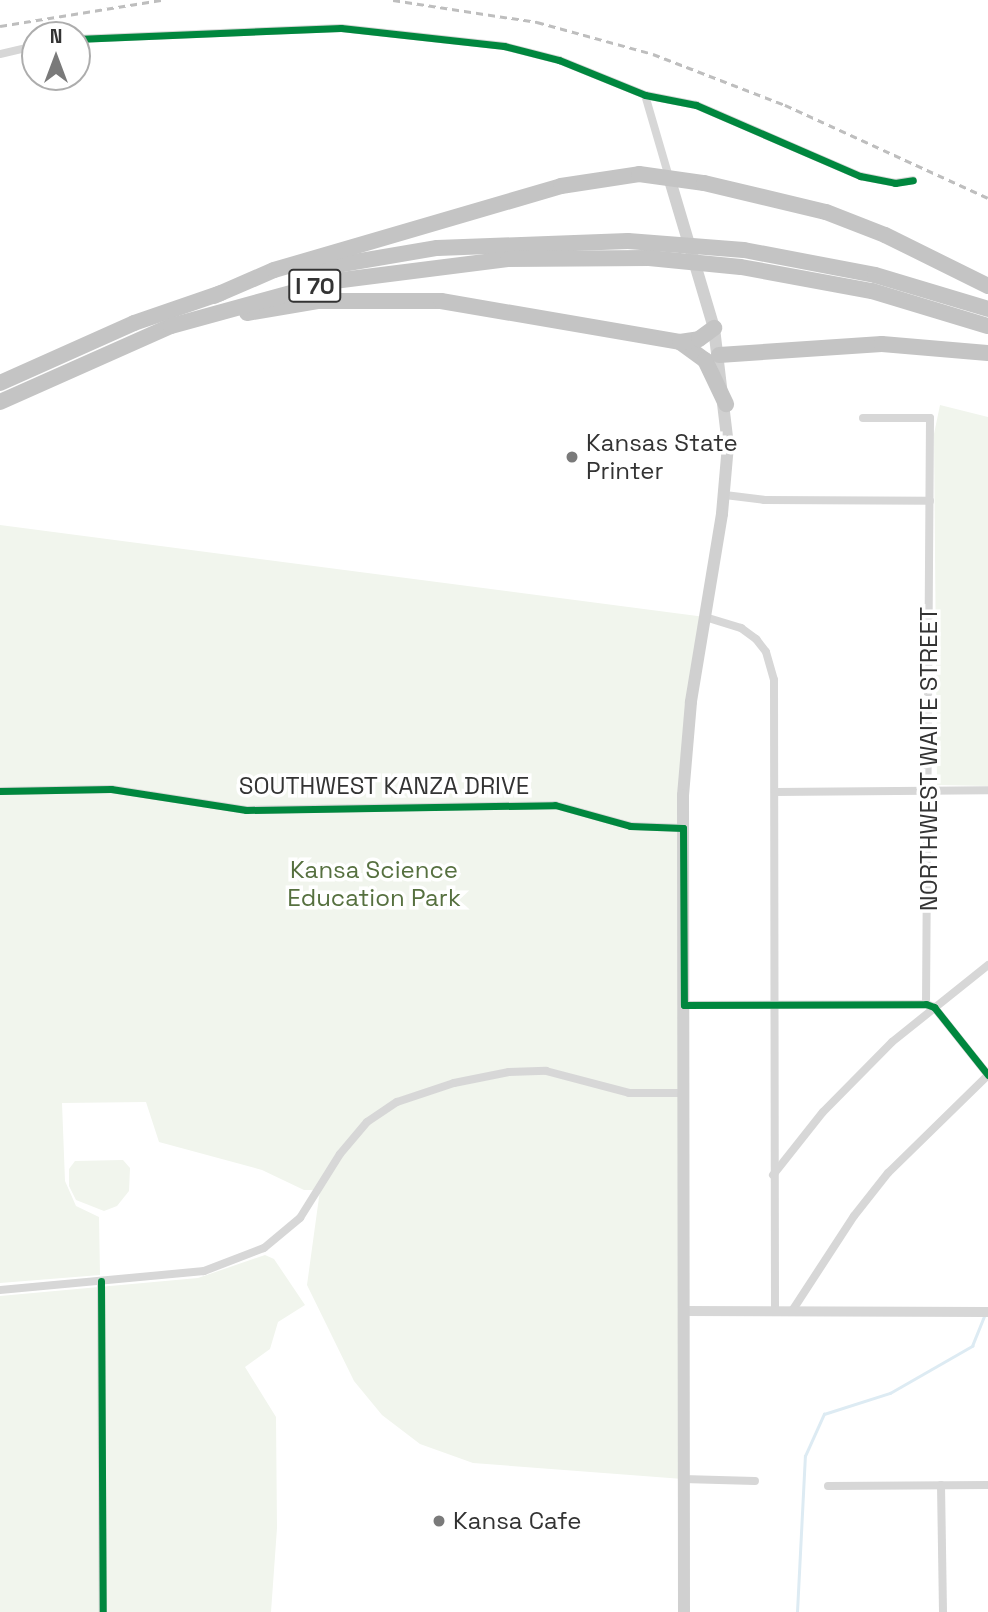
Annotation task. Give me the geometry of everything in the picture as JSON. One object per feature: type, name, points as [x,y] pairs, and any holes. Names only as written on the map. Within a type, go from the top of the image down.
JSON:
[{"type":"highway","points":[[214,296],[274,270],[561,186],[639,174],[668,177],[825,212],[886,235],[988,286]]},
{"type":"highway","name":"I 70","points":[[0,383],[134,323],[214,296],[309,270],[437,248],[628,241],[743,259],[875,275],[988,309]]},
{"type":"highway","name":"I 70","points":[[0,402],[145,336],[276,295],[390,271],[508,259],[743,259],[872,291],[988,326]]},
{"type":"highway","points":[[145,336],[295,304],[383,298],[472,305],[680,342],[699,339],[714,328]]},
{"type":"highway","points":[[680,342],[705,359],[726,404]]},
{"type":"highway","points":[[719,355],[882,344],[988,353]]},
{"type":"main road","points":[[668,177],[714,328],[726,404],[725,495],[691,702],[683,828],[684,1612]]},
{"type":"street","points":[[91,38],[311,29],[387,30],[533,52],[645,95],[678,99],[746,123],[860,176],[895,183],[913,180]]},
{"type":"street","points":[[0,54],[21,49]]},
{"type":"street","points":[[645,95],[668,177]]},
{"type":"street","name":"NORTHWEST WAITE STREET","points":[[863,418],[930,418],[930,1005]]},
{"type":"street","points":[[725,495],[764,500],[930,501]]},
{"type":"street","points":[[705,617],[749,632],[766,652],[774,680],[775,1311]]},
{"type":"street","name":"SOUTHWEST KANZA DRIVE","points":[[0,791],[111,789],[246,810],[555,805],[630,826],[683,828]]},
{"type":"street","points":[[775,792],[988,790]]},
{"type":"street","points":[[773,1175],[823,1112],[930,1005],[988,965]]},
{"type":"street","points":[[684,1005],[930,1005]]},
{"type":"street","points":[[792,1311],[854,1216],[888,1173],[988,1075],[930,1005]]},
{"type":"street","points":[[0,1290],[204,1270],[271,1243],[300,1218],[340,1154],[367,1122],[419,1093],[509,1072],[535,1071],[580,1078],[629,1093],[684,1093]]},
{"type":"street","points":[[101,1280],[103,1612]]},
{"type":"street","points":[[684,1311],[988,1312]]},
{"type":"street","points":[[683,1479],[755,1480]]},
{"type":"street","points":[[941,1485],[943,1612]]},
{"type":"street","points":[[828,1486],[988,1485]]},
{"type":"green space","points":[[940,405],[988,417],[988,786],[937,785],[934,434]]},
{"type":"green space","name":"Kansa Science Education Park","points":[[0,525],[705,617],[683,828],[683,1479],[473,1463],[420,1444],[382,1415],[354,1381],[307,1285],[320,1190],[304,1190],[262,1170],[159,1142],[146,1102],[62,1103],[65,1181],[76,1206],[99,1217],[100,1275],[0,1283]]},
{"type":"green space","points":[[123,1160],[130,1168],[129,1191],[117,1206],[104,1211],[76,1200],[69,1186],[69,1169],[75,1161]]},
{"type":"green space","points":[[265,1255],[274,1259],[305,1305],[278,1322],[270,1349],[245,1367],[276,1417],[277,1528],[271,1612],[0,1612],[0,1296],[198,1278]]},
{"type":"waterway","points":[[797,1612],[805,1456],[824,1414],[890,1393],[972,1346],[984,1316]]},
{"type":"railway","points":[[0,26],[161,0]]},
{"type":"railway","points":[[393,0],[537,22],[653,54],[785,105],[988,198]]},
{"type":"cycle path","points":[[91,38],[341,28],[504,46],[559,60],[645,95],[696,105],[860,176],[895,183],[913,180]]},
{"type":"cycle path","points":[[0,791],[111,789],[246,810],[555,805],[630,826],[683,828],[684,1005],[926,1004],[934,1007],[988,1075]]},
{"type":"cycle path","points":[[101,1281],[103,1612]]},
{"type":"place","name":"Kansas State Printer","points":[[572,457]]},
{"type":"place","name":"Kansa Cafe","points":[[439,1521]]}]
